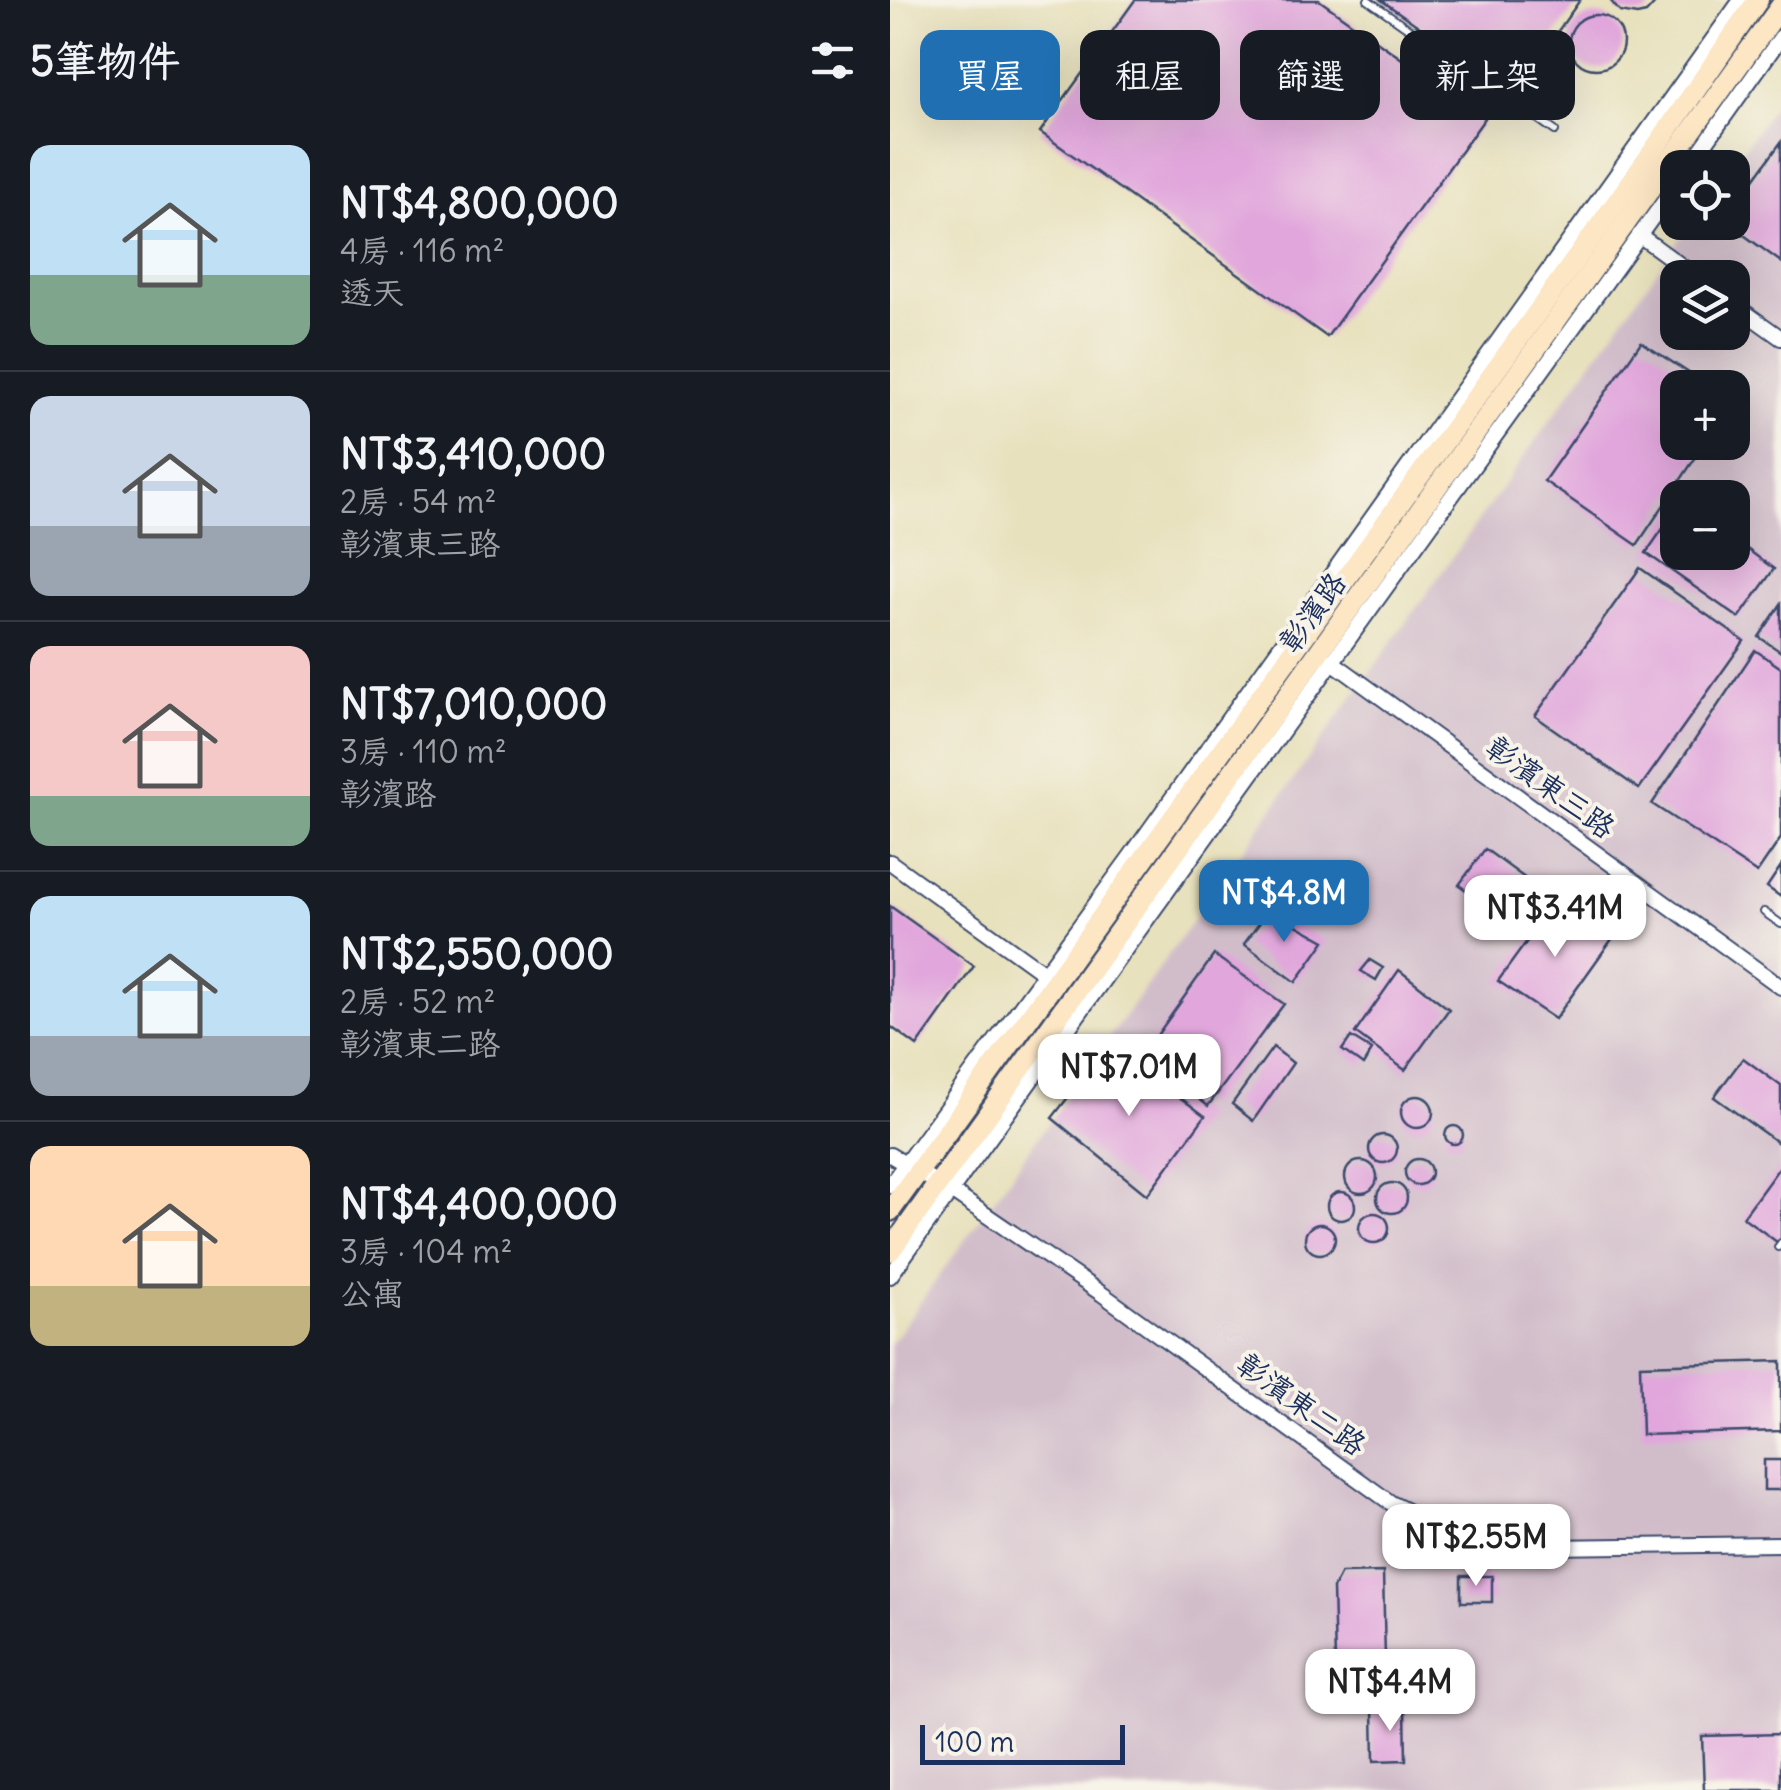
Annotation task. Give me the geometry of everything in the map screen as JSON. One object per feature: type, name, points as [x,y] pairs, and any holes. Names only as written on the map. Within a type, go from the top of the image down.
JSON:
[{"type":"street","name":"彰濱路","points":[[1308,651],[1514,315],[1742,0]]},
{"type":"street","name":"彰濱路","points":[[890,1276],[944,1188],[1308,651],[1758,0]]},
{"type":"street","name":"彰濱路","points":[[890,1185],[910,1169],[1308,651],[1781,6]]},
{"type":"street","points":[[1701,150],[1781,38]]},
{"type":"street","name":"彰濱路","points":[[890,1212],[910,1169],[1044,973],[1308,651],[1660,206]]},
{"type":"street","points":[[1639,235],[1673,260]]},
{"type":"street","points":[[1750,316],[1781,338]]},
{"type":"street","name":"彰濱東三路","points":[[1308,651],[1781,987]]},
{"type":"street","points":[[890,862],[1044,973]]},
{"type":"street","name":"彰濱東二路","points":[[890,1156],[1102,1294],[1391,1503],[1440,1527],[1490,1544],[1547,1547],[1781,1544]]},
{"type":"street","name":"彰濱路","points":[[890,1251],[944,1188]]},
{"type":"lane","points":[[1368,0],[1555,131]]},
{"type":"lane","points":[[1764,912],[1781,924]]},
{"type":"shaded area","points":[[1781,96],[1781,1790],[890,1790],[890,1345],[1660,266],[1660,350],[1750,350],[1750,260],[1665,260],[1679,240],[1750,240],[1750,150],[1742,150]]},
{"type":"building","points":[[1135,0],[1319,0],[1361,30],[1240,30],[1240,120],[1380,120],[1380,43],[1400,58],[1400,120],[1484,120],[1327,337],[1040,132],[1049,120],[1060,120],[1060,104],[1080,76],[1080,120],[1220,120],[1220,30],[1113,30]]},
{"type":"building","points":[[1381,0],[1580,0],[1559,30],[1424,30]]},
{"type":"building","points":[[1610,0],[1658,0],[1646,13],[1637,15],[1620,12]]},
{"type":"building","points":[[1586,17],[1606,17],[1621,32],[1621,52],[1606,67],[1586,67],[1575,58],[1572,30]]},
{"type":"building","points":[[1781,142],[1781,262],[1750,239],[1750,185]]},
{"type":"building","points":[[1641,342],[1684,370],[1660,370],[1660,460],[1694,460],[1681,480],[1660,480],[1660,511],[1637,545],[1544,481]]},
{"type":"building","points":[[1660,533],[1660,563],[1646,553]]},
{"type":"building","points":[[1750,551],[1774,569],[1739,618],[1670,570],[1750,570]]},
{"type":"building","points":[[1640,568],[1744,641],[1639,789],[1535,716]]},
{"type":"building","points":[[1781,604],[1781,652],[1759,637]]},
{"type":"building","points":[[1755,650],[1781,668],[1781,838],[1757,873],[1652,804]]},
{"type":"building","points":[[1485,849],[1541,890],[1513,924],[1459,885]]},
{"type":"building","points":[[1781,866],[1781,897],[1767,887]]},
{"type":"building","points":[[1557,900],[1612,939],[1555,1019],[1498,981]]},
{"type":"building","points":[[890,906],[974,966],[917,1046],[890,1026]]},
{"type":"building","points":[[1269,910],[1325,941],[1296,982],[1244,944]]},
{"type":"building","points":[[1214,955],[1284,1004],[1208,1106],[1143,1055]]},
{"type":"building","points":[[1370,960],[1383,968],[1376,980],[1361,971]]},
{"type":"building","points":[[1399,970],[1449,1009],[1405,1070],[1355,1033]]},
{"type":"building","points":[[1351,1037],[1372,1050],[1363,1065],[1342,1050]]},
{"type":"building","points":[[1109,1045],[1205,1116],[1147,1195],[1052,1118]]},
{"type":"building","points":[[1273,1047],[1293,1063],[1253,1121],[1232,1104]]},
{"type":"building","points":[[1743,1058],[1781,1086],[1781,1145],[1714,1097]]},
{"type":"building","points":[[1417,1096],[1428,1101],[1433,1112],[1428,1123],[1417,1128],[1406,1123],[1401,1112],[1406,1101]]},
{"type":"building","points":[[1454,1126],[1463,1135],[1454,1144],[1445,1135]]},
{"type":"building","points":[[1383,1135],[1393,1139],[1397,1149],[1393,1159],[1383,1163],[1373,1159],[1369,1149],[1373,1139]]},
{"type":"building","points":[[1418,1159],[1427,1163],[1431,1172],[1427,1181],[1418,1185],[1409,1181],[1405,1172],[1409,1163]]},
{"type":"building","points":[[1361,1161],[1372,1166],[1377,1177],[1372,1188],[1361,1193],[1350,1188],[1345,1177],[1350,1166]]},
{"type":"building","points":[[1781,1165],[1781,1245],[1743,1217]]},
{"type":"building","points":[[1392,1183],[1403,1187],[1407,1198],[1403,1209],[1392,1213],[1381,1209],[1377,1198],[1381,1187]]},
{"type":"building","points":[[1341,1192],[1351,1196],[1355,1206],[1351,1216],[1341,1220],[1331,1216],[1327,1206],[1331,1196]]},
{"type":"building","points":[[1374,1213],[1385,1217],[1389,1228],[1385,1239],[1374,1243],[1363,1239],[1359,1228],[1363,1217]]},
{"type":"building","points":[[1320,1224],[1334,1233],[1335,1239],[1326,1253],[1320,1254],[1306,1245],[1305,1239],[1314,1225]]},
{"type":"building","points":[[1781,1361],[1781,1431],[1642,1435],[1640,1365]]},
{"type":"building","points":[[1764,1460],[1781,1460],[1781,1490],[1764,1490]]},
{"type":"building","points":[[1383,1572],[1385,1659],[1335,1662],[1333,1588],[1341,1573]]},
{"type":"building","points":[[1461,1576],[1492,1576],[1492,1602],[1461,1602]]},
{"type":"building","points":[[1405,1708],[1406,1760],[1374,1761],[1373,1709]]},
{"type":"building","points":[[1781,1734],[1781,1790],[1704,1790],[1702,1736]]}]
